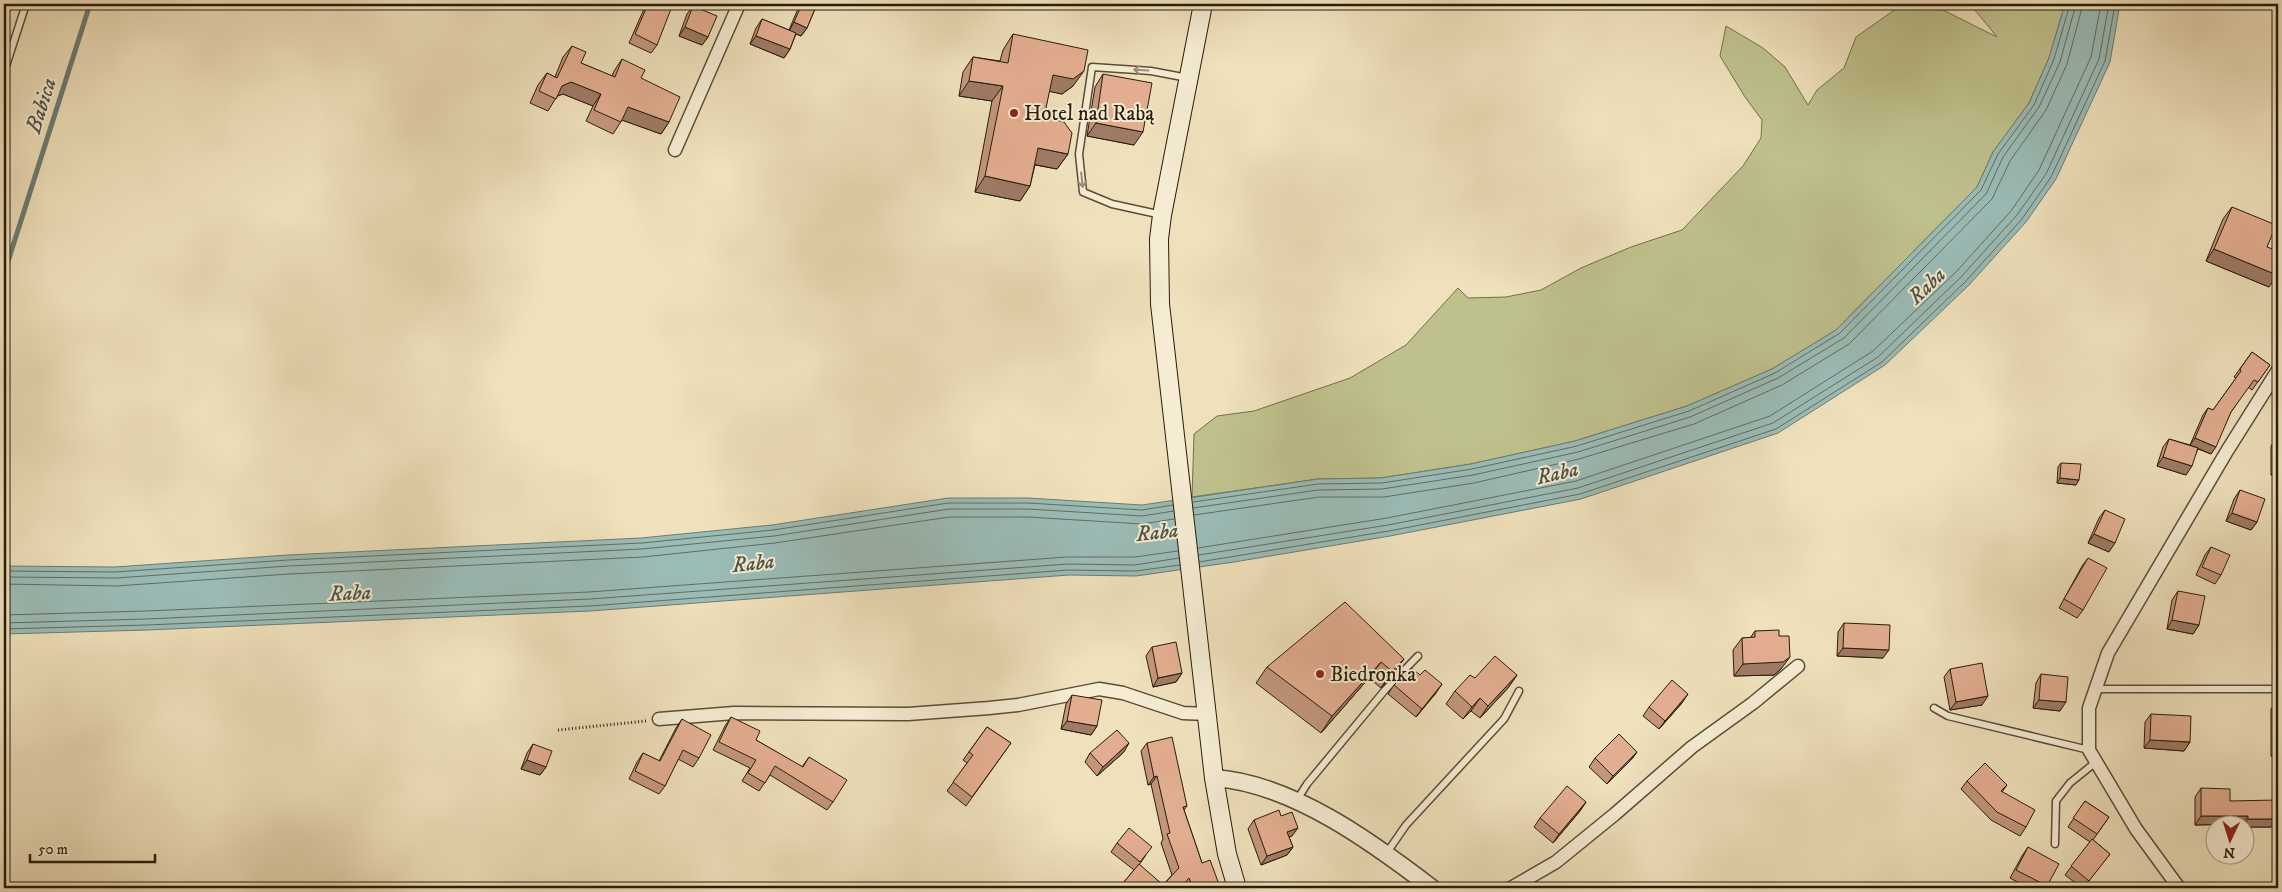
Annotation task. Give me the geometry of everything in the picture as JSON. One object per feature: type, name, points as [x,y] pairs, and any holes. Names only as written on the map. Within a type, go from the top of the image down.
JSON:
[{"type":"main road","points":[[1203,4],[1162,215],[1159,239],[1160,295],[1214,778],[1227,854],[1238,888]]},
{"type":"street","points":[[675,150],[739,4]]},
{"type":"street","points":[[2179,888],[2136,829],[2089,750],[2089,708],[2108,653],[2227,451],[2278,370]]},
{"type":"street","points":[[1511,888],[1556,862],[1692,747],[1753,703],[1798,666]]},
{"type":"street","points":[[659,719],[734,713],[898,714],[971,710],[1018,706],[1099,689],[1123,693],[1183,713],[1206,714]]},
{"type":"street","points":[[1214,778],[1241,782],[1278,793],[1334,821],[1432,888]]},
{"type":"lane","points":[[4,72],[26,4]]},
{"type":"lane","points":[[1162,215],[1112,204],[1083,192],[1079,154],[1092,67],[1150,71],[1189,78]]},
{"type":"lane","points":[[1296,802],[1307,784],[1385,690],[1418,656]]},
{"type":"lane","points":[[2096,689],[2278,689]]},
{"type":"lane","points":[[1385,855],[1406,825],[1504,718],[1519,691]]},
{"type":"lane","points":[[1934,708],[1948,716],[2089,750]]},
{"type":"lane","points":[[2055,844],[2056,801],[2070,783],[2096,762]]},
{"type":"path","points":[[558,730],[659,719]]},
{"type":"green space","points":[[1970,4],[2065,4],[2049,58],[2029,103],[1993,152],[1977,187],[1836,330],[1772,369],[1687,406],[1575,441],[1471,464],[1381,478],[1318,479],[1192,497],[1194,434],[1217,416],[1254,411],[1350,378],[1406,345],[1458,288],[1468,298],[1506,297],[1541,290],[1581,268],[1631,247],[1682,230],[1743,166],[1761,138],[1762,120],[1745,97],[1720,56],[1726,26],[1763,48],[1785,67],[1808,105],[1817,90],[1844,68],[1856,37],[1900,6],[1943,10],[1997,37]]},
{"type":"water","name":"Raba","points":[[2065,4],[2120,4],[2110,62],[2056,179],[2026,222],[1969,285],[1885,365],[1778,433],[1581,499],[1390,536],[1136,576],[1069,575],[590,611],[147,630],[4,634],[4,566],[115,567],[288,555],[641,538],[772,525],[948,498],[1028,498],[1142,505],[1318,479],[1381,478],[1471,464],[1575,441],[1687,406],[1772,369],[1836,330],[1977,187],[1993,152],[2029,103],[2049,58]]},
{"type":"building","points":[[648,4],[658,4],[671,9],[657,45],[635,34]]},
{"type":"building","points":[[802,4],[817,4],[807,28],[794,22]]},
{"type":"building","points":[[693,6],[717,16],[708,37],[685,27]]},
{"type":"building","points":[[762,19],[796,33],[790,49],[756,36]]},
{"type":"building","name":"Hotel nad Rabą","points":[[1013,34],[1088,50],[1084,71],[1073,79],[1053,75],[1044,117],[1064,122],[1072,133],[1068,154],[1038,148],[1030,186],[985,176],[1003,86],[969,81],[973,57],[1008,63]]},
{"type":"building","points":[[572,46],[586,52],[581,63],[615,77],[622,59],[645,70],[641,78],[680,97],[669,122],[628,107],[621,122],[594,110],[601,94],[571,82],[562,86],[556,99],[539,91],[547,73],[557,78]]},
{"type":"building","points":[[1103,74],[1152,83],[1143,132],[1096,123]]},
{"type":"building","points":[[2232,207],[2276,225],[2267,247],[2278,251],[2277,275],[2214,249]]},
{"type":"building","points":[[2252,352],[2270,365],[2258,382],[2254,380],[2231,412],[2216,447],[2195,438],[2208,408],[2213,410]]},
{"type":"building","points":[[2278,437],[2278,467],[2277,467]]},
{"type":"building","points":[[2169,439],[2198,448],[2192,466],[2163,457]]},
{"type":"building","points":[[2061,463],[2081,464],[2079,480],[2060,478]]},
{"type":"building","points":[[2240,490],[2265,499],[2257,522],[2232,513]]},
{"type":"building","points":[[2105,510],[2125,519],[2115,543],[2094,534]]},
{"type":"building","points":[[2211,547],[2230,555],[2221,575],[2202,567]]},
{"type":"building","points":[[2088,558],[2107,568],[2083,610],[2064,599]]},
{"type":"building","points":[[2178,591],[2205,596],[2199,625],[2172,620]]},
{"type":"building","name":"Biedronka","points":[[1345,602],[1404,659],[1392,671],[1381,662],[1332,716],[1267,667]]},
{"type":"building","points":[[1844,623],[1890,625],[1889,650],[1843,648]]},
{"type":"building","points":[[1779,630],[1779,636],[1789,636],[1790,657],[1783,662],[1743,664],[1742,638],[1755,637],[1755,631]]},
{"type":"building","points":[[1176,642],[1182,673],[1158,678],[1152,647]]},
{"type":"building","points":[[1495,656],[1517,675],[1488,706],[1480,698],[1472,707],[1455,691],[1470,675],[1475,678]]},
{"type":"building","points":[[1982,663],[1988,696],[1956,702],[1950,669]]},
{"type":"building","points":[[1411,668],[1420,675],[1425,670],[1442,684],[1422,709],[1394,685]]},
{"type":"building","points":[[2041,674],[2068,677],[2066,702],[2039,700]]},
{"type":"building","points":[[1672,680],[1688,694],[1665,721],[1649,707]]},
{"type":"building","points":[[1072,695],[1102,700],[1097,726],[1067,721]]},
{"type":"building","points":[[2151,714],[2191,716],[2190,742],[2150,740]]},
{"type":"building","points":[[731,717],[760,731],[756,740],[803,767],[809,757],[847,780],[833,802],[775,766],[765,783],[748,773],[756,760],[719,742]]},
{"type":"building","points":[[682,719],[711,735],[699,758],[683,750],[665,786],[635,771],[643,753],[660,761]]},
{"type":"building","points":[[987,727],[1011,743],[972,797],[953,782],[973,755],[969,752]]},
{"type":"building","points":[[1117,730],[1129,743],[1103,767],[1090,753]]},
{"type":"building","points":[[1619,734],[1637,752],[1613,776],[1595,758]]},
{"type":"building","points":[[1172,737],[1187,806],[1183,807],[1202,863],[1210,860],[1220,887],[1193,888],[1189,878],[1180,888],[1119,888],[1139,864],[1163,885],[1179,868],[1167,834],[1170,833],[1157,776],[1154,777],[1147,743]]},
{"type":"building","points":[[533,744],[552,751],[546,767],[527,760]]},
{"type":"building","points":[[1985,763],[2007,785],[2001,791],[2035,810],[2026,827],[1997,812],[1967,781]]},
{"type":"building","points":[[1567,786],[1586,802],[1559,834],[1540,818]]},
{"type":"building","points":[[2201,788],[2230,789],[2230,801],[2277,800],[2277,819],[2254,819],[2254,814],[2204,814],[2204,816],[2201,816]]},
{"type":"building","points":[[2085,801],[2109,817],[2097,834],[2073,818]]},
{"type":"building","points":[[1279,810],[1281,816],[1292,812],[1298,828],[1287,832],[1293,847],[1267,856],[1254,820]]},
{"type":"building","points":[[1129,828],[1152,847],[1140,862],[1117,843]]},
{"type":"building","points":[[2092,839],[2110,854],[2089,881],[2071,866]]},
{"type":"building","points":[[2028,847],[2059,864],[2047,886],[2016,870]]},
{"type":"waterway","name":"Babica","points":[[4,274],[90,4]]},
{"type":"place","name":"Hotel nad Rabą","points":[[1014,113]]},
{"type":"place","name":"Biedronka","points":[[1320,674]]}]
